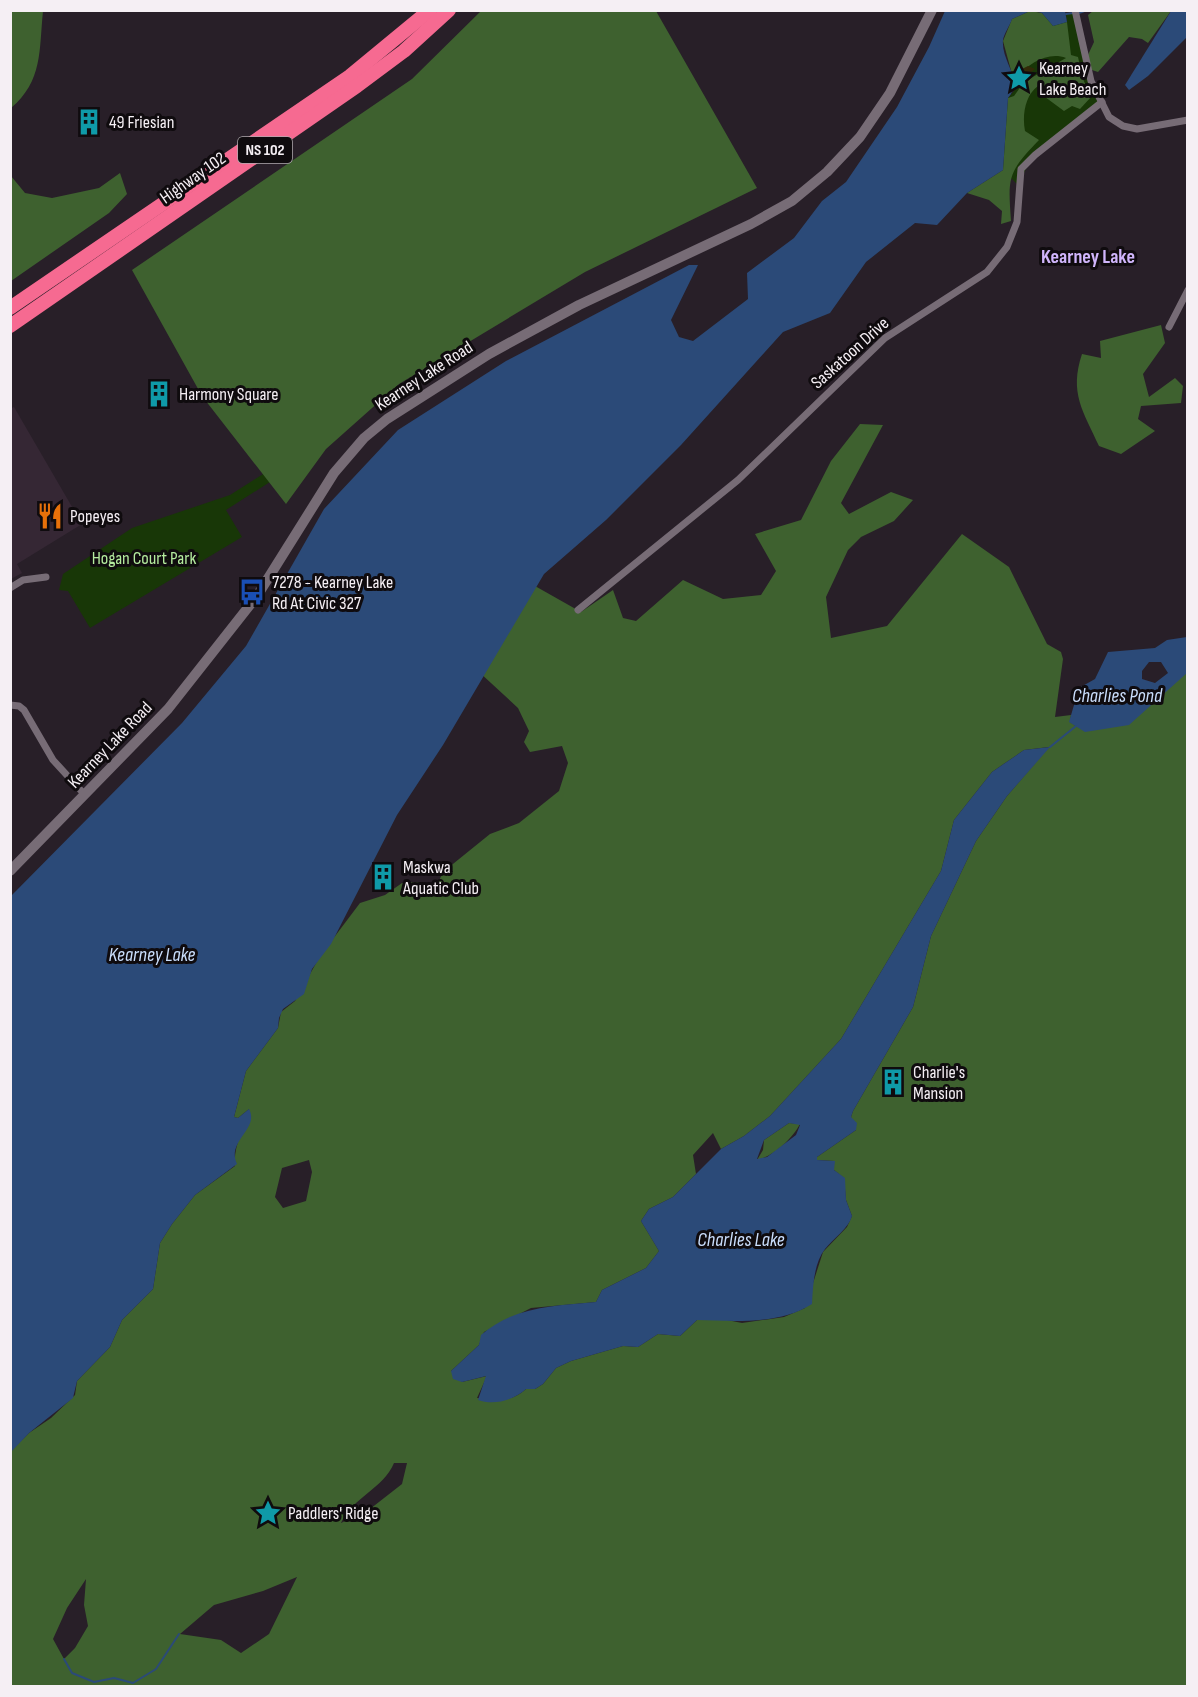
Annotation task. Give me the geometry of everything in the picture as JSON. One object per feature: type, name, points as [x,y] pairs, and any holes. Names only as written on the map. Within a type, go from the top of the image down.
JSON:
[{"type":"highway","name":"Highway 102","points":[[10,308],[350,76],[430,10]]},
{"type":"highway","name":"Highway 102","points":[[10,326],[357,86],[404,51],[450,10]]},
{"type":"highway","points":[[10,301],[67,269]]},
{"type":"highway","points":[[10,338],[75,281]]},
{"type":"main road","name":"Kearney Lake Road","points":[[10,871],[168,709],[257,596],[334,473],[364,438],[387,419],[489,354],[579,305],[752,224],[801,194],[844,156],[876,115],[932,10]]},
{"type":"street","points":[[1075,10],[1080,24],[1088,70],[1109,117],[1130,129],[1188,120]]},
{"type":"street","name":"Saskatoon Drive","points":[[578,610],[738,480],[885,338],[987,272],[1007,248],[1017,222],[1021,169],[1035,155],[1102,102]]},
{"type":"street","points":[[1169,327],[1188,290]]},
{"type":"street","points":[[10,588],[23,580],[46,577]]},
{"type":"street","points":[[10,705],[20,706],[24,710],[53,760],[85,795]]},
{"type":"shaded area","points":[[14,407],[82,524],[17,564],[22,573],[11,579],[10,409]]},
{"type":"green space","points":[[11,10],[43,11],[38,64],[29,87],[11,108]]},
{"type":"green space","points":[[482,10],[656,11],[757,188],[585,272],[399,384],[326,449],[286,504],[202,396],[132,270],[412,79]]},
{"type":"green space","points":[[1030,11],[1067,22],[1066,14],[1076,13],[1087,62],[1102,102],[1029,163],[1018,185],[1003,170],[1008,98],[1014,91]]},
{"type":"green space","points":[[1030,11],[1042,13],[1053,26],[1067,22],[1071,55],[1078,57],[1083,79],[1091,97],[1080,109],[1072,106],[1064,111],[1041,94],[1043,90],[1038,86],[1030,95],[1024,113],[1025,131],[1039,140],[1015,169],[1010,185],[1011,221],[1001,224],[1002,211],[989,200],[967,193],[1003,170],[1008,98],[1014,96],[1024,82],[1066,58],[1046,57],[1033,63],[1017,76],[1012,74],[1003,41],[1012,19]]},
{"type":"green space","points":[[1093,11],[1171,11],[1148,43],[1142,39],[1129,37],[1098,72],[1089,69],[1087,57],[1094,42],[1088,15]]},
{"type":"green space","points":[[120,173],[127,194],[109,213],[11,281],[11,176],[25,193],[52,198],[99,188]]},
{"type":"green space","points":[[1161,325],[1165,343],[1143,374],[1149,397],[1175,378],[1183,386],[1181,403],[1141,406],[1138,419],[1155,431],[1121,454],[1099,446],[1083,412],[1077,391],[1078,368],[1082,354],[1101,358],[1100,341]]},
{"type":"green space","points":[[860,424],[883,425],[841,503],[849,514],[891,492],[913,500],[894,521],[861,537],[848,550],[826,597],[831,638],[887,626],[962,534],[1009,567],[1047,644],[1061,652],[1063,659],[1055,717],[1071,715],[1070,722],[1076,726],[1187,673],[1187,1686],[11,1686],[10,1452],[75,1395],[77,1381],[110,1347],[122,1320],[153,1289],[160,1243],[172,1224],[195,1195],[235,1166],[237,1144],[249,1109],[238,1118],[234,1117],[246,1071],[278,1028],[281,1012],[295,1001],[320,956],[360,903],[385,895],[402,883],[420,882],[429,889],[438,883],[443,872],[490,834],[519,823],[559,791],[568,763],[562,746],[530,752],[524,742],[529,731],[518,708],[479,672],[535,586],[581,612],[613,590],[623,618],[636,621],[683,580],[723,599],[761,595],[776,571],[755,534],[801,520],[831,461]],"holes":[[[1049,747],[1007,796],[976,841],[931,936],[913,1007],[853,1111],[851,1117],[856,1130],[817,1157],[817,1160],[834,1161],[834,1170],[844,1178],[846,1200],[852,1216],[847,1227],[823,1252],[805,1308],[784,1317],[742,1323],[722,1319],[697,1320],[680,1336],[658,1334],[638,1347],[623,1346],[571,1361],[556,1368],[543,1384],[535,1389],[526,1389],[509,1399],[477,1398],[487,1376],[462,1382],[451,1371],[479,1345],[484,1332],[531,1308],[596,1302],[602,1290],[646,1268],[659,1251],[641,1221],[649,1209],[673,1197],[696,1174],[693,1155],[713,1133],[721,1149],[744,1136],[770,1116],[841,1039],[941,871],[954,820],[992,772],[1024,750]],[[309,1160],[312,1172],[306,1201],[283,1208],[275,1197],[282,1168]],[[394,1463],[407,1463],[402,1484],[370,1509],[341,1523],[353,1506],[376,1487]],[[297,1577],[269,1634],[241,1653],[221,1640],[180,1634],[214,1605],[263,1591]],[[86,1579],[84,1605],[88,1626],[75,1648],[64,1659],[53,1639],[67,1608]]]},
{"type":"green space","name":"Hogan Court Park","points":[[268,471],[273,480],[226,510],[242,537],[90,628],[68,591],[59,590],[63,574],[132,528],[230,495]]},
{"type":"green space","points":[[789,1123],[800,1124],[782,1146],[770,1155],[757,1160],[763,1150],[764,1140]]},
{"type":"sand","name":"Kearney Lake Beach","points":[[1028,66],[1035,69],[1017,84],[1014,91],[1012,74]]},
{"type":"water","name":"Kearney Lake","points":[[945,11],[1030,11],[1012,19],[1003,40],[1005,56],[1014,84],[1008,98],[1003,170],[967,193],[937,225],[915,223],[866,262],[830,313],[783,332],[681,445],[606,520],[544,574],[443,745],[397,815],[331,944],[312,969],[304,994],[283,1009],[278,1028],[246,1071],[234,1117],[238,1118],[249,1109],[251,1116],[250,1123],[236,1149],[237,1164],[195,1195],[172,1224],[160,1243],[153,1289],[122,1320],[110,1347],[77,1381],[73,1398],[29,1433],[11,1452],[11,896],[182,723],[246,646],[324,509],[398,430],[506,361],[689,265],[698,265],[671,320],[679,337],[693,341],[748,299],[747,273],[794,238],[822,201],[846,182],[897,107]]},
{"type":"water","points":[[1035,11],[1065,11],[1067,22],[1053,26],[1042,13]]},
{"type":"water","points":[[1171,11],[1187,11],[1187,37],[1148,76],[1129,90],[1125,85]]},
{"type":"water","name":"Charlies Pond","points":[[1187,637],[1187,673],[1129,725],[1085,732],[1069,722],[1079,688],[1095,679],[1108,652],[1155,648],[1167,640]],"holes":[[[1149,662],[1161,662],[1168,673],[1155,683],[1142,679],[1142,671]]]},
{"type":"water","name":"Charlies Lake","points":[[1050,747],[1007,796],[976,841],[931,936],[913,1007],[853,1111],[851,1117],[857,1123],[856,1130],[817,1157],[817,1160],[835,1161],[834,1170],[845,1178],[846,1200],[852,1216],[818,1261],[812,1304],[799,1311],[771,1319],[697,1320],[680,1336],[658,1334],[638,1347],[623,1346],[571,1361],[556,1368],[543,1384],[535,1389],[526,1389],[504,1401],[478,1400],[486,1376],[462,1382],[453,1379],[451,1371],[479,1345],[481,1335],[494,1325],[507,1318],[536,1309],[596,1302],[602,1290],[646,1268],[659,1251],[641,1221],[649,1209],[673,1197],[721,1149],[744,1136],[770,1116],[841,1039],[941,871],[954,820],[992,772],[1024,750]],"holes":[[[789,1123],[800,1125],[796,1135],[767,1157],[757,1159],[764,1140]]]},
{"type":"waterway","points":[[1079,13],[1087,10]]},
{"type":"waterway","points":[[1066,14],[1073,13]]},
{"type":"waterway","points":[[1050,747],[1076,726]]},
{"type":"waterway","points":[[64,1659],[72,1673],[94,1682],[114,1678],[133,1683],[156,1669],[179,1634]]},
{"type":"place","name":"Kearney Lake Beach","points":[[1019,78]]},
{"type":"place","name":"49 Friesian","points":[[89,122]]},
{"type":"place","name":"Harmony Square","points":[[159,394]]},
{"type":"place","name":"Popeyes","points":[[50,516]]},
{"type":"place","name":"7278 - Kearney Lake Rd At Civic 327","points":[[252,592]]},
{"type":"place","name":"Maskwa Aquatic Club","points":[[383,877]]},
{"type":"place","name":"Charlie's Mansion","points":[[893,1082]]},
{"type":"place","name":"Paddlers' Ridge","points":[[268,1513]]},
{"type":"district","name":"Kearney Lake","points":[[1088,257]]}]
